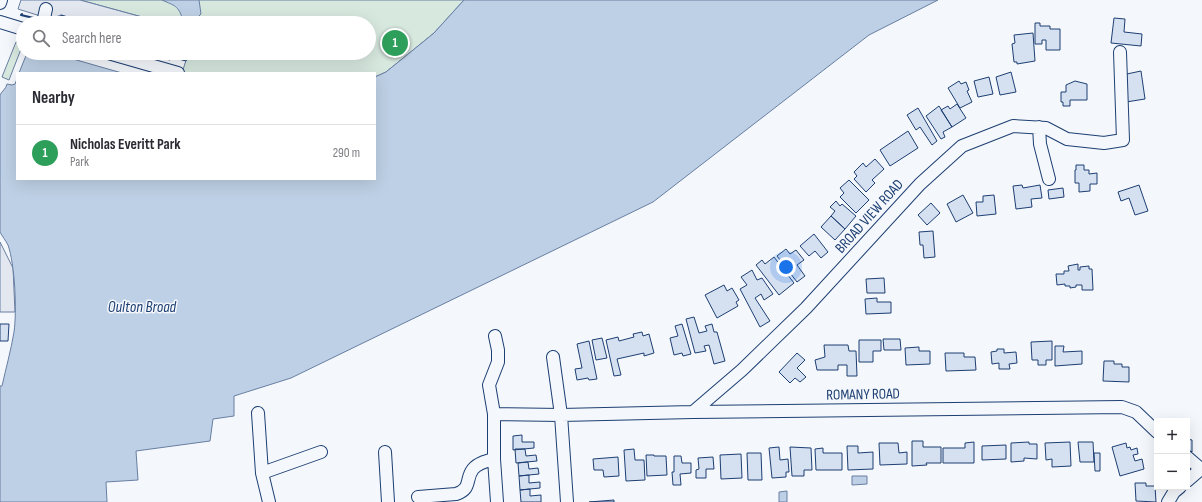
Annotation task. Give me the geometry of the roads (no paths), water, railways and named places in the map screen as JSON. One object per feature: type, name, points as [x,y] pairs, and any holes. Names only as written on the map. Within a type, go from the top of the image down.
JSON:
[{"type":"street","points":[[44,16],[46,9]]},
{"type":"street","points":[[0,22],[16,27]]},
{"type":"street","name":"BROAD VIEW ROAD","points":[[693,412],[742,370],[806,308],[920,184],[962,146],[1013,126],[1046,128],[1066,139],[1104,143],[1123,140],[1120,52]]},
{"type":"street","points":[[132,60],[174,72]]},
{"type":"street","points":[[1039,127],[1040,144],[1049,179]]},
{"type":"street","points":[[495,336],[498,350],[498,362],[490,385],[494,414],[494,459],[497,502]]},
{"type":"street","points":[[553,357],[561,415],[567,502]]},
{"type":"street","name":"ROMANY ROAD","points":[[494,414],[561,415],[1122,407],[1136,412],[1154,429]]},
{"type":"street","points":[[258,413],[262,473],[269,502]]},
{"type":"street","points":[[262,473],[321,452]]},
{"type":"street","points":[[385,452],[388,502]]},
{"type":"street","points":[[418,497],[456,494],[461,492],[467,487],[473,468],[483,462],[494,459]]},
{"type":"street","points":[[1190,459],[1201,468],[1190,478]]},
{"type":"street","points":[[1168,502],[1176,490]]},
{"type":"water","points":[[162,0],[199,0],[201,14],[199,16],[181,16],[178,9]]},
{"type":"water","name":"Oulton Broad","points":[[464,0],[938,0],[869,35],[653,202],[291,378],[234,396],[234,416],[213,419],[210,441],[136,451],[138,480],[106,482],[107,502],[0,502],[0,386],[2,386],[14,332],[15,312],[15,288],[12,264],[8,245],[0,232],[0,95],[7,84],[12,85],[15,84],[16,82],[16,180],[376,180],[376,77],[386,72],[434,33]]},
{"type":"water","points":[[24,60],[76,60],[118,72],[19,72]]},
{"type":"water","points":[[852,476],[867,476],[867,484],[852,485]]},
{"type":"water","points":[[787,491],[787,502],[779,502],[779,492]]},
{"type":"place","name":"Nicholas Everitt Park","points":[[395,43]]}]
